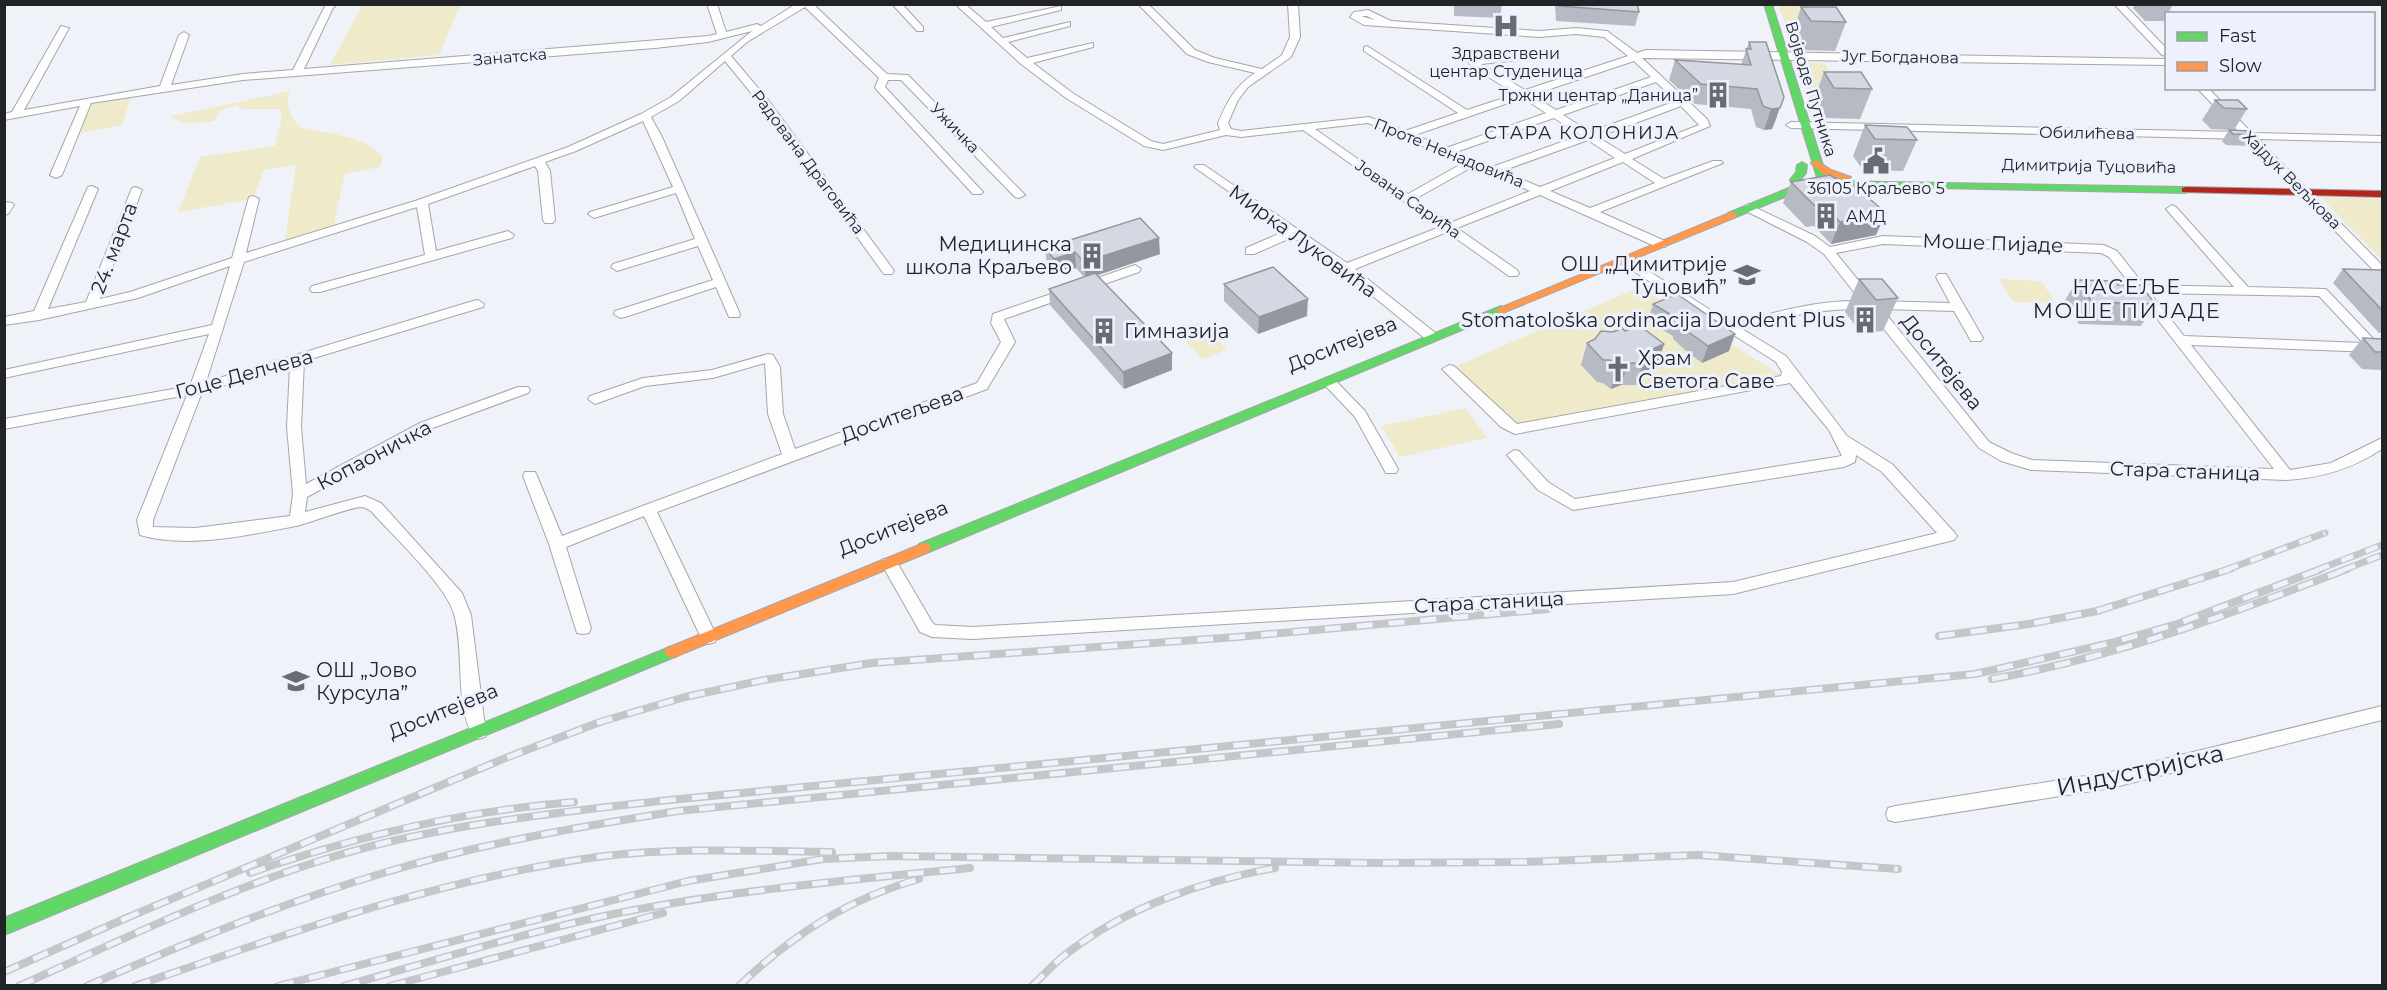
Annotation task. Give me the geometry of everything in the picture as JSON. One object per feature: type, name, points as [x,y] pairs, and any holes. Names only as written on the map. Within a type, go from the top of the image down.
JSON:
[{"type":"main road","name":"Војводе Путника","points":[[1759,4],[1778,55],[1806,126],[1816,163],[1807,170],[1791,125],[1778,55],[1768,4]]},
{"type":"main road","points":[[1816,163],[1827,172],[1846,177]]},
{"type":"main road","name":"Димитрија Туцовића","points":[[1807,170],[1846,177],[2303,190],[2382,189]]},
{"type":"main road","name":"Димитрија Туцовића","points":[[1807,170],[2382,194]]},
{"type":"main road","name":"Доситејева","points":[[4,927],[477,725],[1656,242],[1748,208],[1807,170]]},
{"type":"main road","name":"Доситејева","points":[[1570,277],[1622,260],[1807,170]]},
{"type":"main road","name":"Доситејева","points":[[706,631],[889,563],[1328,381],[1428,335]]},
{"type":"main road","name":"Доситејева","points":[[185,837],[477,725]]},
{"type":"street","points":[[297,73],[329,7],[333,4]]},
{"type":"street","points":[[712,4],[722,36]]},
{"type":"street","points":[[4,321],[39,316],[134,295],[422,202],[572,149],[645,116],[675,99],[751,36],[805,4]]},
{"type":"street","name":"Ужичка","points":[[805,4],[884,77],[904,77],[1019,195]]},
{"type":"street","points":[[896,4],[920,29]]},
{"type":"street","name":"Проте Ненадовића","points":[[959,4],[1025,62],[1084,106],[1148,144],[1163,147],[1226,132],[1238,134],[1369,120],[1656,242]]},
{"type":"street","points":[[1142,4],[1191,52],[1212,60],[1263,72]]},
{"type":"street","points":[[1226,132],[1223,123],[1233,100],[1249,81],[1286,57],[1293,44],[1293,4]]},
{"type":"street","points":[[2118,4],[2165,52]]},
{"type":"street","points":[[983,26],[1058,8]]},
{"type":"street","points":[[1346,268],[1705,126],[1634,55],[1615,39],[1603,33],[1540,34],[1387,22]]},
{"type":"street","name":"Занатска","points":[[4,117],[87,101],[243,77],[624,48],[722,36],[768,24]]},
{"type":"street","points":[[1001,41],[1067,24]]},
{"type":"street","points":[[16,115],[64,28]]},
{"type":"street","points":[[738,32],[747,32],[751,36]]},
{"type":"street","points":[[165,88],[184,35]]},
{"type":"street","points":[[1025,62],[1090,45]]},
{"type":"street","points":[[1367,49],[1466,114]]},
{"type":"street","name":"Југ Богданова","points":[[1404,135],[1634,55],[1654,52],[2165,62]]},
{"type":"street","points":[[1537,55],[1473,62],[1474,66],[1509,82],[1523,94],[1664,184]]},
{"type":"street","name":"Радована Драговића","points":[[726,56],[771,111],[888,271]]},
{"type":"street","name":"Ужичка","points":[[884,77],[879,87],[977,192]]},
{"type":"street","points":[[1446,152],[1657,78]]},
{"type":"street","name":"Хајдук Вељкова","points":[[2204,90],[2382,272]]},
{"type":"street","points":[[56,174],[87,101]]},
{"type":"street","points":[[1492,171],[1683,102]]},
{"type":"street","points":[[645,116],[657,137],[734,314]]},
{"type":"street","name":"Обилићева","points":[[1791,125],[2382,139]]},
{"type":"street","name":"Јована Сарића","points":[[1304,126],[1513,273]]},
{"type":"street","points":[[538,160],[544,171],[549,220]]},
{"type":"street","points":[[1407,199],[1472,163]]},
{"type":"street","points":[[1590,212],[1717,163]]},
{"type":"street","name":"Мирка Луковића","points":[[1200,167],[1346,268],[1428,335]]},
{"type":"street","points":[[39,316],[92,189]]},
{"type":"street","points":[[594,214],[678,189]]},
{"type":"street","name":"24. марта","points":[[91,305],[136,190]]},
{"type":"street","points":[[253,199],[240,260],[198,389],[145,520],[145,531],[161,536],[189,534],[297,520]]},
{"type":"street","points":[[422,202],[431,257]]},
{"type":"street","name":"Доситејева","points":[[1748,208],[1811,239],[1828,251],[1984,444]]},
{"type":"street","points":[[2172,208],[2245,291]]},
{"type":"street","points":[[1250,251],[1294,232]]},
{"type":"street","points":[[316,289],[508,235]]},
{"type":"street","name":"Моше Пијаде","points":[[1828,251],[1883,240],[2104,249],[2113,254],[2286,475]]},
{"type":"street","points":[[616,267],[701,241]]},
{"type":"street","name":"Стара станица","points":[[889,563],[922,622],[932,631],[947,633],[1733,588],[1949,536],[1882,464],[1842,439],[1780,359],[1622,260]]},
{"type":"street","name":"Доситељева","points":[[557,544],[790,455],[982,386],[1008,342],[998,323],[998,317],[1135,269]]},
{"type":"street","name":"Моше Пијаде","points":[[1942,277],[1976,338]]},
{"type":"street","points":[[620,314],[720,282]]},
{"type":"street","points":[[2140,289],[2322,292],[2379,348]]},
{"type":"street","name":"Гоце Делчева","points":[[4,424],[198,389],[478,304]]},
{"type":"street","points":[[1732,328],[1796,310],[1834,304],[1959,307]]},
{"type":"street","points":[[4,374],[217,328]]},
{"type":"street","points":[[2180,340],[2379,348]]},
{"type":"street","points":[[595,399],[643,382],[713,374],[768,358],[774,365],[774,403],[781,435],[790,455]]},
{"type":"street","points":[[297,360],[294,457],[300,494]]},
{"type":"street","points":[[1449,369],[1506,424],[1515,429],[1787,379],[1789,372]]},
{"type":"street","points":[[1328,381],[1360,414],[1391,469]]},
{"type":"street","name":"Копаоничка","points":[[477,725],[463,615],[454,593],[376,507],[368,502],[358,502],[297,520],[300,494],[424,426],[523,390]]},
{"type":"street","points":[[1842,439],[1850,454],[1850,458],[1844,462]]},
{"type":"street","name":"Стара станица","points":[[1984,444],[2006,458],[2031,465],[2286,475],[2317,473],[2360,458],[2382,443]]},
{"type":"street","name":"Стара станица","points":[[1514,455],[1543,486],[1568,504],[1579,505],[1844,462],[1879,468],[1898,480]]},
{"type":"street","points":[[530,476],[557,544],[583,628]]},
{"type":"street","points":[[648,509],[706,631]]},
{"type":"street","name":"Индустријска","points":[[1895,814],[2111,780],[2382,713]]},
{"type":"shaded area","points":[[363,4],[460,5],[439,55],[330,65]]},
{"type":"shaded area","points":[[1778,5],[1804,5],[1824,33],[1789,33]]},
{"type":"shaded area","points":[[1795,62],[1824,63],[1848,100],[1811,100]]},
{"type":"shaded area","points":[[291,91],[288,105],[299,127],[356,140],[376,150],[383,157],[380,167],[345,174],[332,232],[284,247],[296,165],[264,170],[253,199],[178,212],[200,157],[275,146],[282,117],[280,109],[242,109],[236,105],[220,111],[214,121],[186,123],[171,116]]},
{"type":"shaded area","points":[[132,94],[122,125],[72,135],[87,101]]},
{"type":"shaded area","points":[[2320,197],[2382,199],[2382,260]]},
{"type":"shaded area","points":[[1999,279],[2041,281],[2056,303],[2013,302]]},
{"type":"shaded area","points":[[1640,287],[1787,379],[1515,429],[1449,369]]},
{"type":"shaded area","points":[[1201,322],[1227,350],[1202,359],[1176,331]]},
{"type":"shaded area","points":[[1466,408],[1487,438],[1400,457],[1381,426]]},
{"type":"building","points":[[1559,4],[1637,4],[1639,12],[1559,6]]},
{"type":"building","points":[[1801,7],[1836,7],[1846,22],[1811,21]]},
{"type":"building","points":[[1749,42],[1766,42],[1784,97],[1780,108],[1771,109],[1763,106],[1757,89],[1701,84],[1675,60],[1751,65],[1746,49],[1751,49]]},
{"type":"building","points":[[1824,72],[1861,72],[1872,89],[1834,88]]},
{"type":"building","points":[[2215,100],[2238,100],[2247,109],[2224,108]]},
{"type":"building","points":[[1865,125],[1907,127],[1917,140],[1875,139]]},
{"type":"building","points":[[2229,130],[2252,131],[2256,135],[2233,134]]},
{"type":"building","points":[[1830,175],[1841,182],[1849,181],[1886,213],[1840,222],[1823,205],[1814,205],[1791,182]]},
{"type":"building","points":[[1140,218],[1159,238],[1084,262],[1075,252],[1054,259],[1045,248]]},
{"type":"building","points":[[1273,267],[1308,299],[1259,317],[1224,284]]},
{"type":"building","points":[[2343,269],[2382,270],[2382,310]]},
{"type":"building","name":"Гимназија","points":[[1095,273],[1172,353],[1123,372],[1049,289]]},
{"type":"building","points":[[1859,279],[1882,279],[1898,298],[1876,300]]},
{"type":"building","points":[[2077,280],[2116,281],[2118,285],[2141,285],[2155,304],[2092,302]]},
{"type":"building","points":[[1677,294],[1735,334],[1708,346],[1678,323],[1678,319],[1653,304]]},
{"type":"building","points":[[1639,325],[1664,344],[1650,350],[1643,363],[1628,363],[1618,367],[1610,360],[1603,360],[1587,343],[1595,339],[1601,331],[1613,332],[1622,328],[1625,331]]},
{"type":"building","points":[[2363,338],[2382,339],[2382,352],[2375,352]]},
{"type":"railway","points":[[2226,570],[2325,533]]},
{"type":"railway","points":[[2317,570],[2382,545]]},
{"type":"railway","points":[[2343,570],[2382,555]]},
{"type":"railway","points":[[1939,636],[2029,624],[2097,611],[2230,569]]},
{"type":"railway","points":[[19,986],[172,917],[250,885],[329,858],[451,829],[534,816],[659,801],[1975,674],[2111,643],[2177,624],[2321,569]]},
{"type":"railway","points":[[1992,679],[2083,659],[2172,633],[2347,569]]},
{"type":"railway","points":[[129,917],[503,759],[600,722],[685,697],[764,680],[872,663],[1237,637],[1548,609]]},
{"type":"railway","points":[[87,986],[159,955],[306,898],[417,863],[565,830],[678,811],[1559,724]]},
{"type":"railway","points":[[250,873],[330,848],[410,827],[491,812],[574,802]]},
{"type":"railway","points":[[135,986],[363,910],[479,879],[538,867],[597,857],[656,852],[714,850],[832,852]]},
{"type":"railway","points":[[278,986],[688,881],[823,859],[891,856],[1374,863],[1526,862],[1698,855],[1898,869]]},
{"type":"railway","points":[[344,986],[538,932],[649,907],[786,887],[970,868]]},
{"type":"railway","points":[[1032,986],[1088,938],[1138,910],[1220,880],[1275,868]]},
{"type":"railway","points":[[739,986],[780,951],[822,921],[868,897],[919,879]]},
{"type":"railway","points":[[390,986],[663,913]]},
{"type":"railway","points":[[4,972],[129,917]]},
{"type":"railway","points":[[124,919],[129,917]]},
{"type":"traffic: fast","points":[[1768,4],[1824,183]]},
{"type":"traffic: fast","points":[[1795,180],[1801,173],[1802,165]]},
{"type":"traffic: fast","points":[[1732,215],[1805,185],[1839,183],[2186,190]]},
{"type":"traffic: fast","points":[[924,548],[1501,310]]},
{"type":"traffic: fast","points":[[4,927],[672,652]]},
{"type":"traffic: slow","points":[[1816,163],[1827,172],[1846,177]]},
{"type":"traffic: slow","points":[[1501,310],[1732,215]]},
{"type":"traffic: slow","points":[[672,652],[924,548]]},
{"type":"traffic: jam","points":[[2186,190],[2382,194]]},
{"type":"place","name":"Здравствени центар Студеница","points":[[1506,26]]},
{"type":"place","name":"Тржни центар „Даница”","points":[[1718,95]]},
{"type":"place","name":"36105 Краљево 5","points":[[1876,161]]},
{"type":"place","name":"АМД","points":[[1826,216]]},
{"type":"place","name":"Медицинска школа Краљево","points":[[1092,256]]},
{"type":"place","name":"ОШ „Димитрије Туцовић”","points":[[1747,275]]},
{"type":"place","name":"Stomatološka ordinacija Duodent Plus","points":[[1865,320]]},
{"type":"place","name":"Гимназија","points":[[1104,331]]},
{"type":"place","name":"Храм Светога Саве","points":[[1618,369]]},
{"type":"place","name":"ОШ „Јово Курсула”","points":[[296,681]]},
{"type":"district","name":"СТАРА КОЛОНИЈА","points":[[1582,133]]},
{"type":"district","name":"НАСЕЉЕ МОШЕ ПИЈАДЕ","points":[[2127,298]]}]
